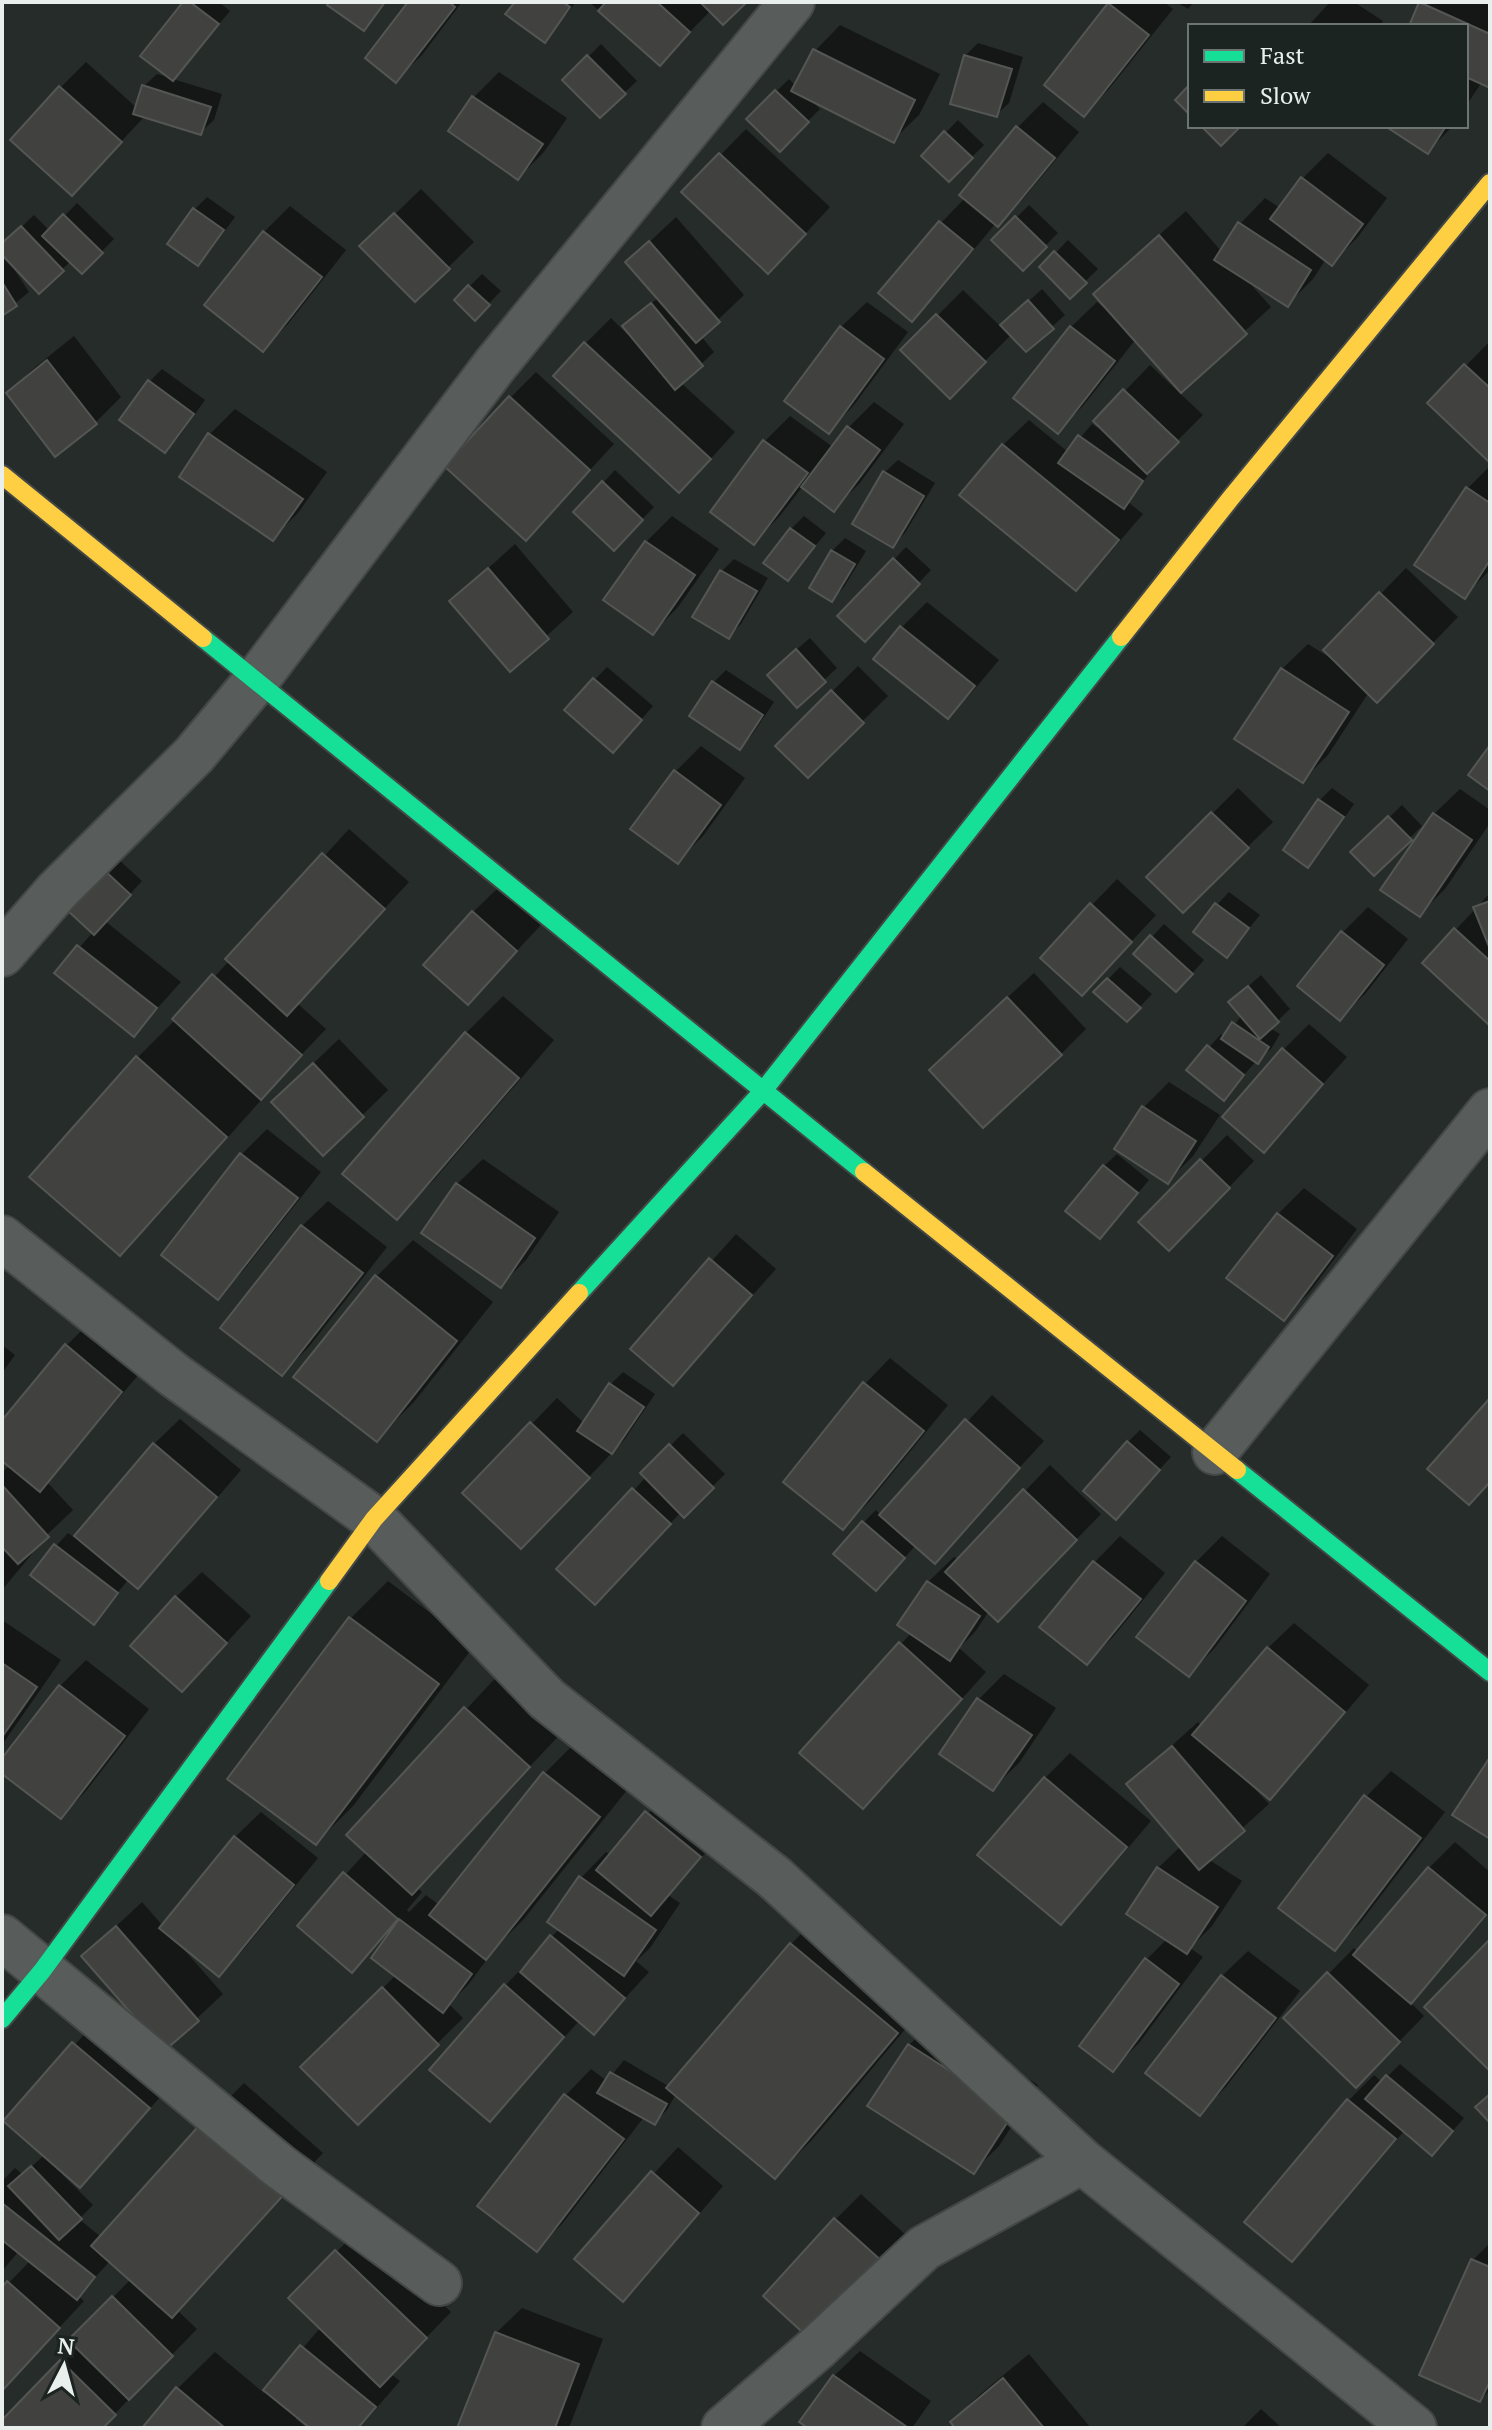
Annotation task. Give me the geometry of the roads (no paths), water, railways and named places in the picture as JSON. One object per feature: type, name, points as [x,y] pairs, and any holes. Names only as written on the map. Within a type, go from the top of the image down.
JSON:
[{"type":"street","points":[[2,954],[57,891],[194,755],[255,682],[495,365],[792,2]]},
{"type":"street","points":[[2,2019],[42,1971],[374,1519],[763,1091],[1230,499],[1490,183]]},
{"type":"street","points":[[2,475],[763,1091],[1490,1672]]},
{"type":"street","points":[[1215,1452],[1490,1111]]},
{"type":"street","points":[[2,1238],[174,1375],[374,1519],[547,1699],[774,1877],[1082,2161],[1414,2428]]},
{"type":"street","points":[[2,1937],[279,2166],[439,2283]]},
{"type":"street","points":[[724,2428],[818,2347],[924,2248],[1082,2161]]}]
